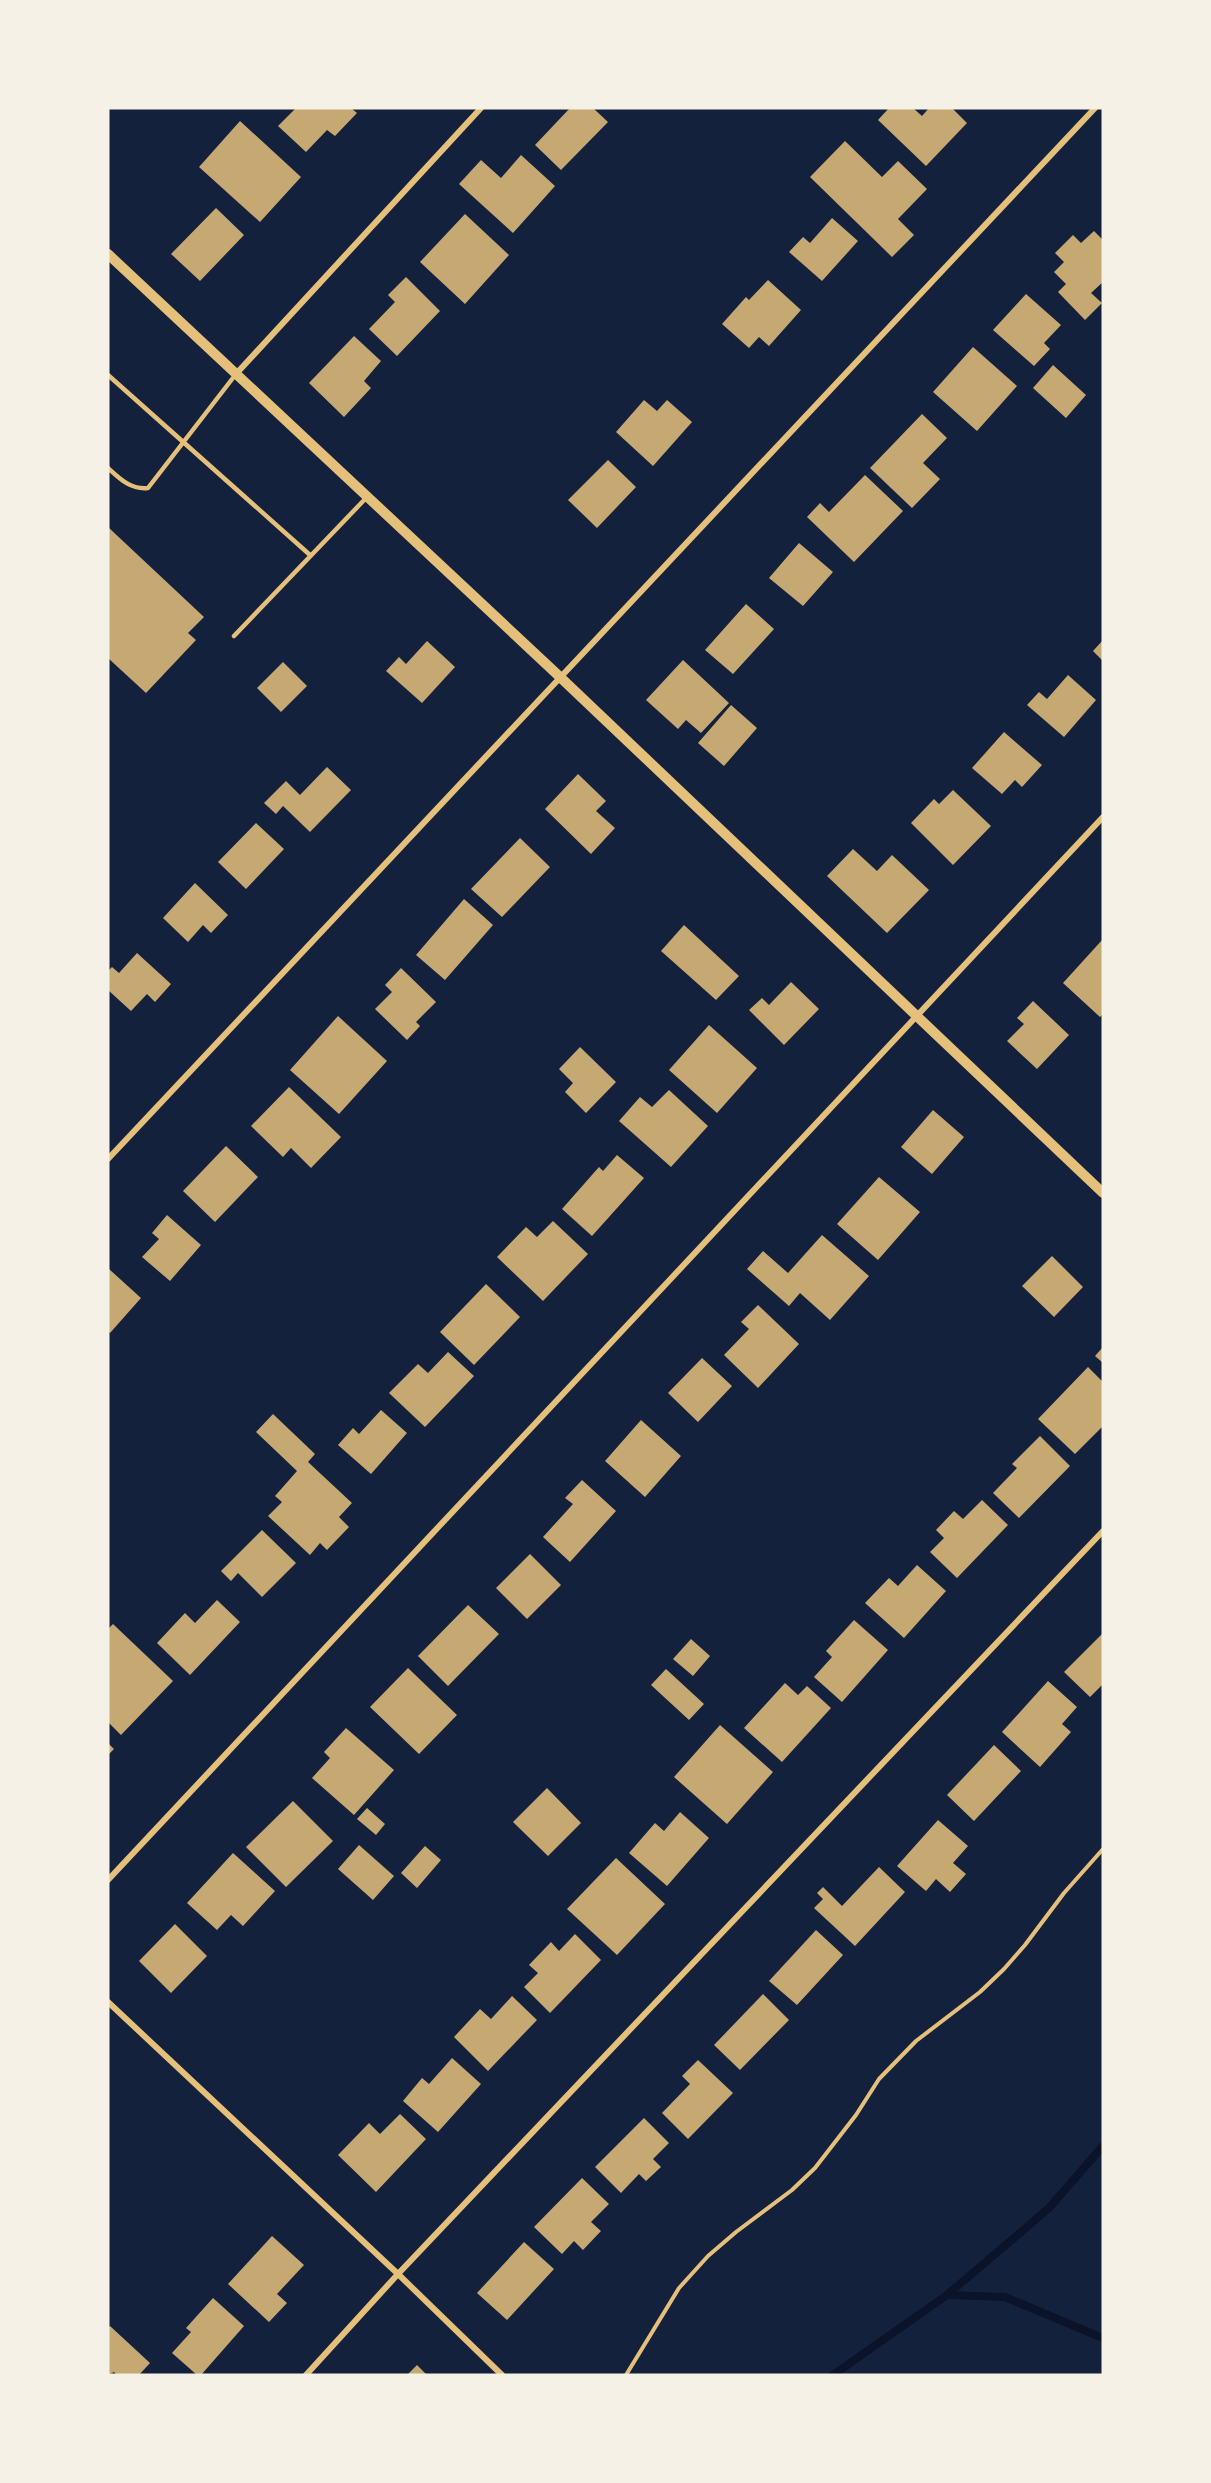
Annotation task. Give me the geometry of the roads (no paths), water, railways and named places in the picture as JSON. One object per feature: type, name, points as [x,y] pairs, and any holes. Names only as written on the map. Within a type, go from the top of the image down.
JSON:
[{"type":"street","points":[[236,374],[481,108]]},
{"type":"street","points":[[108,1159],[1095,108]]},
{"type":"street","points":[[108,254],[560,677],[1103,1193]]},
{"type":"street","points":[[108,1880],[1103,817]]},
{"type":"street","points":[[306,2375],[398,2274],[1103,1530]]},
{"type":"street","points":[[108,2002],[398,2274],[502,2375]]},
{"type":"lane","points":[[108,468],[138,489],[148,488],[236,374]]},
{"type":"lane","points":[[108,375],[310,555]]},
{"type":"lane","points":[[234,636],[367,496]]},
{"type":"waterway","points":[[947,2295],[1049,2208],[1103,2146]]},
{"type":"waterway","points":[[833,2375],[947,2295],[1005,2297],[1103,2338]]}]
